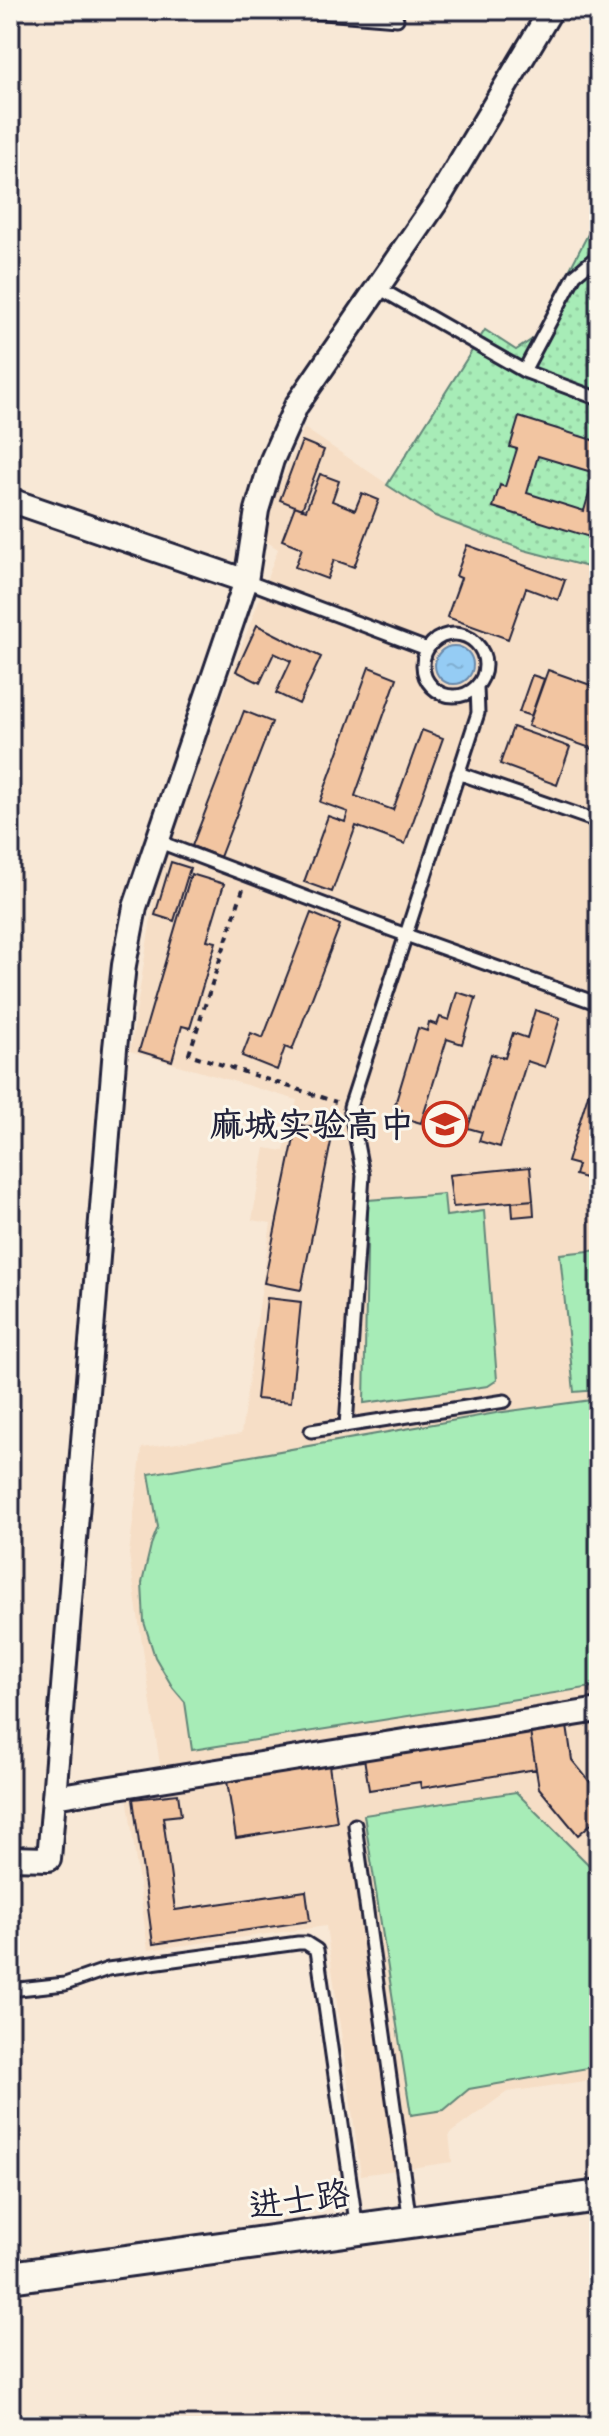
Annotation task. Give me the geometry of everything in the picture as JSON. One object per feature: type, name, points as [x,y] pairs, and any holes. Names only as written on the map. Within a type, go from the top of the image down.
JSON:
[{"type":"main road","name":"进士路","points":[[10,2277],[599,2196]]},
{"type":"main road","name":"进士路","points":[[10,2295],[599,2214]]},
{"type":"street","points":[[10,1858],[49,1859],[121,992],[135,907],[246,581],[257,510],[272,460],[296,406],[437,201],[551,10]]},
{"type":"street","points":[[10,500],[246,581]]},
{"type":"street","points":[[54,1797],[599,1710]]},
{"type":"lane","points":[[287,10],[397,19]]},
{"type":"lane","points":[[524,371],[575,275],[599,255]]},
{"type":"lane","points":[[376,286],[524,371],[599,399]]},
{"type":"lane","points":[[246,581],[427,649]]},
{"type":"lane","points":[[452,634],[475,642],[485,664],[477,687],[455,697],[443,695],[432,688],[422,666],[427,649],[440,637],[452,634]]},
{"type":"lane","points":[[346,1426],[363,1175],[350,1107],[478,713],[477,687]]},
{"type":"lane","points":[[458,773],[599,822]]},
{"type":"lane","points":[[157,841],[599,1004]]},
{"type":"lane","points":[[311,1431],[505,1401]]},
{"type":"lane","points":[[355,1825],[411,2222]]},
{"type":"lane","points":[[10,1990],[65,1984],[108,1969],[298,1943],[306,1943],[317,1950],[357,2230]]},
{"type":"path","points":[[247,875],[189,1054],[350,1107]]},
{"type":"shaded area","name":"麻城实验高中","points":[[304,428],[435,516],[524,550],[599,570],[599,1702],[161,1772],[129,1554],[142,1448],[241,1434],[271,1223],[252,1220],[265,1148],[284,1151],[297,1100],[130,1051],[159,868],[278,549],[258,536]]},
{"type":"shaded area","points":[[599,1715],[599,1751],[589,1761],[599,1773],[599,1825],[586,1836],[599,1853],[599,2079],[507,2092],[449,2134],[452,2162],[361,2175],[326,1926],[148,1950],[127,1795]]},
{"type":"green space","points":[[599,213],[599,570],[524,550],[435,516],[387,485],[485,330],[516,350],[534,338]]},
{"type":"green space","points":[[444,1194],[446,1216],[484,1211],[497,1380],[488,1386],[364,1403],[368,1200]]},
{"type":"green space","points":[[599,1250],[599,1390],[574,1392],[560,1254]]},
{"type":"green space","points":[[599,1399],[599,1686],[192,1750],[185,1702],[155,1657],[144,1622],[142,1583],[158,1527],[149,1474],[496,1413]]},
{"type":"green space","points":[[516,1792],[599,1875],[599,2066],[469,2089],[444,2110],[411,2115],[364,1815]]},
{"type":"water","points":[[454,646],[468,651],[473,665],[468,679],[454,684],[440,679],[435,665],[440,651]]},
{"type":"building","points":[[519,417],[599,442],[599,540],[493,507],[500,485],[505,487],[517,449],[510,447]],"holes":[[[538,456],[595,473],[584,511],[527,493]]]},
{"type":"building","points":[[302,441],[324,450],[302,509],[280,500]]},
{"type":"building","points":[[320,474],[339,481],[332,501],[355,510],[362,493],[379,500],[354,567],[334,560],[327,579],[295,567],[302,548],[282,540],[295,506],[306,510]]},
{"type":"building","points":[[467,545],[565,580],[558,600],[526,588],[508,639],[447,617],[461,578],[456,576]]},
{"type":"building","points":[[257,625],[321,657],[299,704],[276,693],[291,661],[274,653],[260,683],[236,671]]},
{"type":"building","points":[[369,667],[397,678],[355,796],[393,810],[422,730],[443,738],[405,844],[356,826],[332,892],[304,882],[328,816],[345,822],[348,812],[320,802]]},
{"type":"building","points":[[548,670],[599,688],[599,742],[596,750],[528,726]]},
{"type":"building","points":[[532,675],[544,679],[531,716],[519,712]]},
{"type":"building","points":[[244,711],[272,722],[220,857],[192,846]]},
{"type":"building","points":[[513,727],[570,747],[557,785],[500,764]]},
{"type":"building","points":[[171,862],[190,868],[174,921],[155,915]]},
{"type":"building","points":[[191,874],[224,884],[207,940],[216,942],[190,1028],[182,1026],[172,1061],[139,1051]]},
{"type":"building","points":[[311,913],[340,925],[292,1050],[285,1047],[277,1070],[242,1056],[251,1033],[263,1038]]},
{"type":"building","points":[[457,992],[476,998],[462,1044],[447,1039],[421,1123],[400,1117],[402,1110],[394,1108],[418,1028],[427,1031],[429,1022],[437,1025],[440,1017],[449,1020]]},
{"type":"building","points":[[535,1010],[560,1018],[545,1067],[527,1061],[500,1147],[479,1141],[482,1132],[468,1128],[491,1054],[505,1058],[513,1033],[527,1038]]},
{"type":"building","points":[[591,1085],[599,1088],[599,1182],[575,1175],[578,1165],[567,1162]]},
{"type":"building","points":[[297,1124],[333,1132],[301,1290],[264,1283]]},
{"type":"building","points":[[530,1167],[533,1200],[453,1207],[449,1175]]},
{"type":"building","points":[[533,1200],[534,1215],[513,1217],[512,1202]]},
{"type":"building","points":[[267,1298],[301,1302],[291,1402],[256,1399]]},
{"type":"building","points":[[567,1726],[572,1760],[599,1793],[599,1817],[578,1835],[539,1788],[530,1732]]},
{"type":"building","points":[[530,1732],[536,1769],[421,1788],[420,1782],[369,1790],[364,1758]]},
{"type":"building","points":[[329,1765],[337,1822],[236,1838],[227,1781]]},
{"type":"building","points":[[178,1794],[181,1815],[163,1817],[175,1910],[306,1891],[310,1921],[153,1944],[133,1799]]},
{"type":"place","name":"麻城实验高中","points":[[445,1124]]}]
